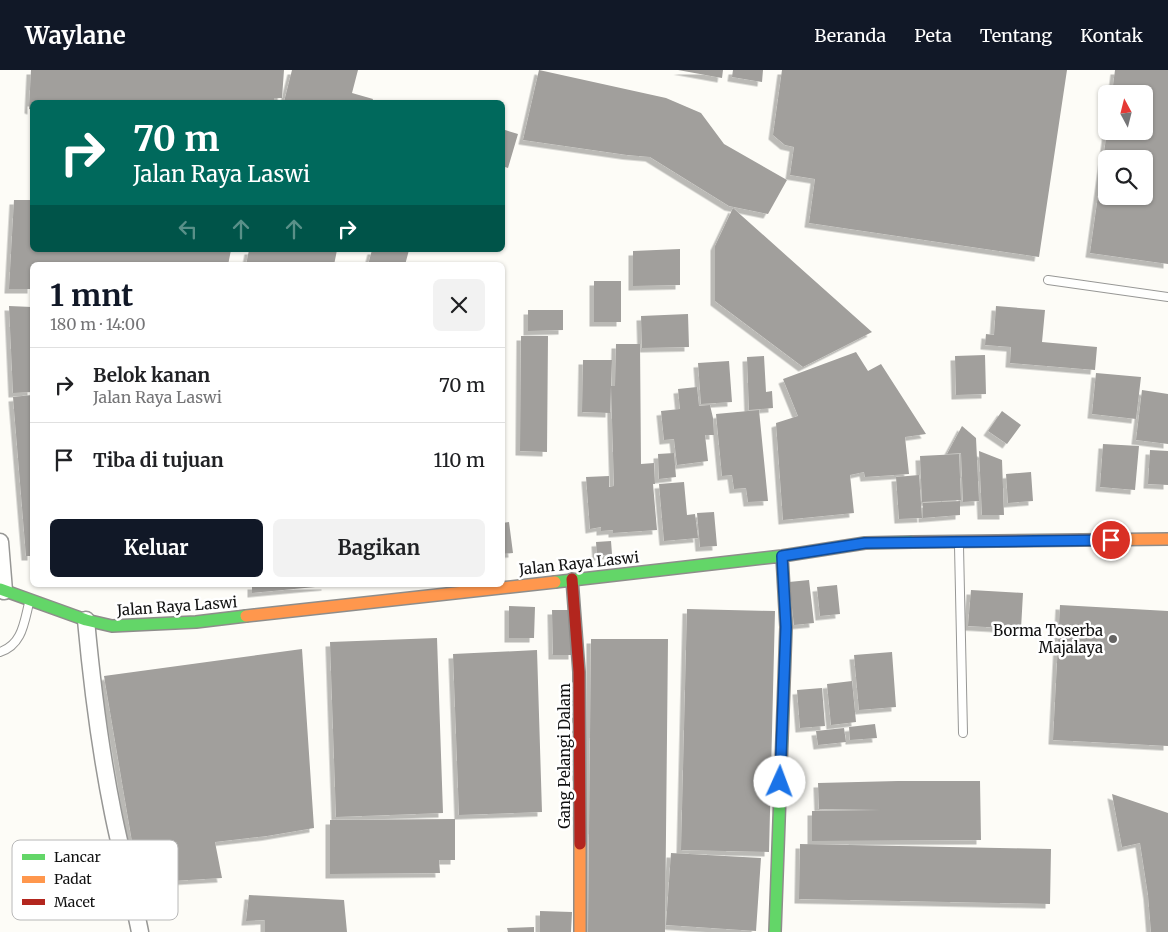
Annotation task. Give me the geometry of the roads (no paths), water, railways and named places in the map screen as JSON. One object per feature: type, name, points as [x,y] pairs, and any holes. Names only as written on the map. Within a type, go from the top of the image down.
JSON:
[{"type":"main road","name":"Jalan Raya Laswi","points":[[505,587],[782,556],[865,543],[1168,539]]},
{"type":"main road","points":[[775,932],[786,627],[782,556]]},
{"type":"main road","name":"Gang Pelangi Dalam","points":[[572,579],[579,672],[580,932]]},
{"type":"main road","name":"Jalan Raya Laswi","points":[[2,590],[86,620],[112,626],[196,622],[502,587]]},
{"type":"street","points":[[0,542],[2,590]]},
{"type":"street","points":[[86,620],[92,689],[113,814],[120,840]]},
{"type":"lane","points":[[1048,280],[1168,297]]},
{"type":"lane","points":[[959,542],[963,733]]},
{"type":"lane","points":[[0,652],[13,646],[21,636],[30,601]]},
{"type":"place","name":"Borma Toserba Majalaya","points":[[1113,639]]}]
